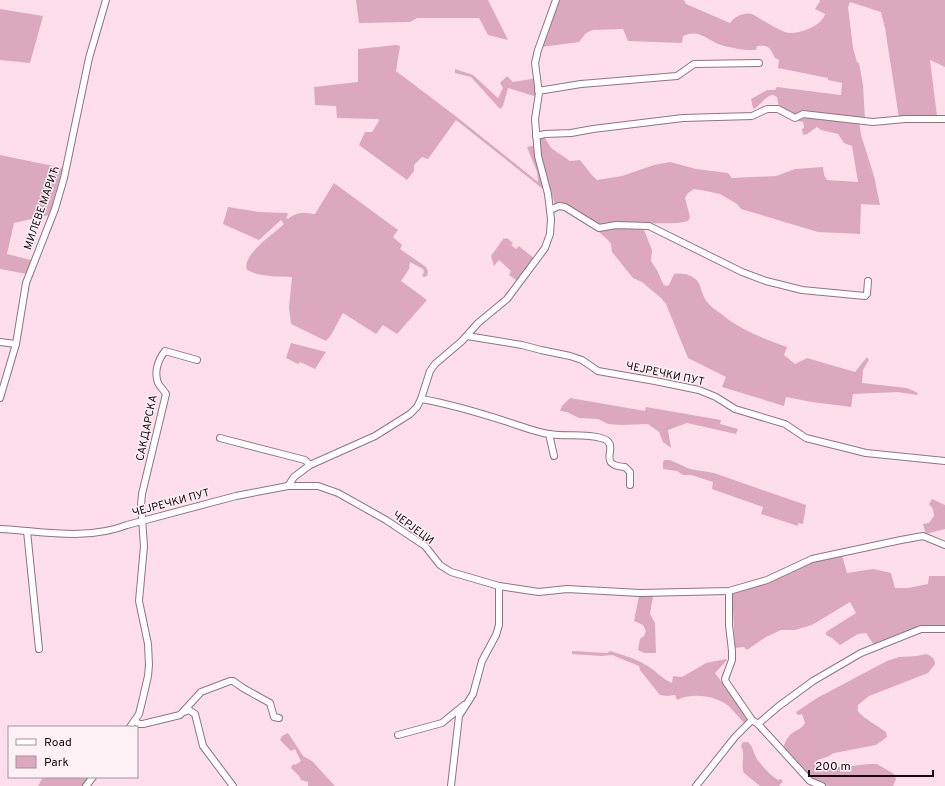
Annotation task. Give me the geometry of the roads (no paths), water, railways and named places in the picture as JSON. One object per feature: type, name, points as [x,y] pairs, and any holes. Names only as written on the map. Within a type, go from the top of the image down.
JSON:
[{"type":"street","name":"МИЛЕВЕ МAРИЋ","points":[[0,398],[16,344],[25,288],[55,209],[64,178],[89,58],[106,0]]},
{"type":"street","points":[[288,486],[294,477],[310,465],[341,450],[367,440],[410,414],[422,399],[430,371],[435,364],[467,336],[478,323],[507,299],[543,253],[548,243],[550,234],[550,210],[548,194],[538,156],[535,119],[539,98],[535,63],[538,50],[556,0]]},
{"type":"street","points":[[538,91],[581,84],[677,76],[694,64],[759,63]]},
{"type":"street","points":[[536,136],[571,133],[684,118],[752,116],[767,109],[778,109],[795,118],[803,114],[873,122],[910,119],[945,119]]},
{"type":"street","points":[[550,210],[559,206],[565,207],[602,228],[616,225],[649,226],[742,272],[786,287],[865,296],[867,294],[868,281]]},
{"type":"street","name":"ЧЕЈРЕЧКИ ПУТ","points":[[467,336],[522,345],[570,356],[582,360],[598,371],[700,390],[716,397],[735,409],[785,424],[806,438],[866,453],[945,461]]},
{"type":"street","points":[[0,342],[16,344]]},
{"type":"street","name":"САКДАРСКА","points":[[143,521],[141,505],[142,494],[166,394],[158,383],[157,372],[159,361],[166,351],[197,360]]},
{"type":"street","points":[[422,399],[444,403],[549,434],[594,436],[606,440],[610,444],[610,458],[612,464],[615,466],[625,467],[630,472],[630,485]]},
{"type":"street","points":[[549,434],[554,456]]},
{"type":"street","points":[[220,438],[306,460],[310,465]]},
{"type":"street","name":"ЧЕЈРЕЧКИ ПУТ","points":[[0,529],[84,534],[116,530],[143,521],[236,496],[288,486]]},
{"type":"street","name":"ЧЕРЈЕЦИ","points":[[288,486],[318,486],[338,493],[386,520],[425,546],[440,565],[451,572],[499,586],[539,592],[567,589],[640,593],[729,591],[767,580],[812,559],[894,541],[921,536],[928,537],[945,545]]},
{"type":"street","points":[[131,726],[139,714],[146,689],[149,665],[148,644],[140,601],[144,546],[143,521]]},
{"type":"street","points":[[27,531],[39,649]]},
{"type":"street","points":[[451,786],[458,721],[461,712],[470,700],[475,689],[482,661],[496,635],[499,625],[499,586]]},
{"type":"street","points":[[729,591],[729,625],[732,660],[725,679],[726,682],[752,720],[758,724],[810,781],[822,786]]},
{"type":"street","points":[[758,724],[779,706],[813,681],[861,653],[921,629],[945,629]]},
{"type":"street","points":[[184,712],[201,692],[230,681],[270,703],[274,717],[279,718]]},
{"type":"street","points":[[398,735],[442,723],[470,700]]},
{"type":"street","points":[[135,721],[139,724],[150,724],[174,717],[189,710],[195,714],[203,746],[233,786]]},
{"type":"street","points":[[696,786],[735,737],[752,720]]},
{"type":"street","points":[[86,786],[92,778]]}]
